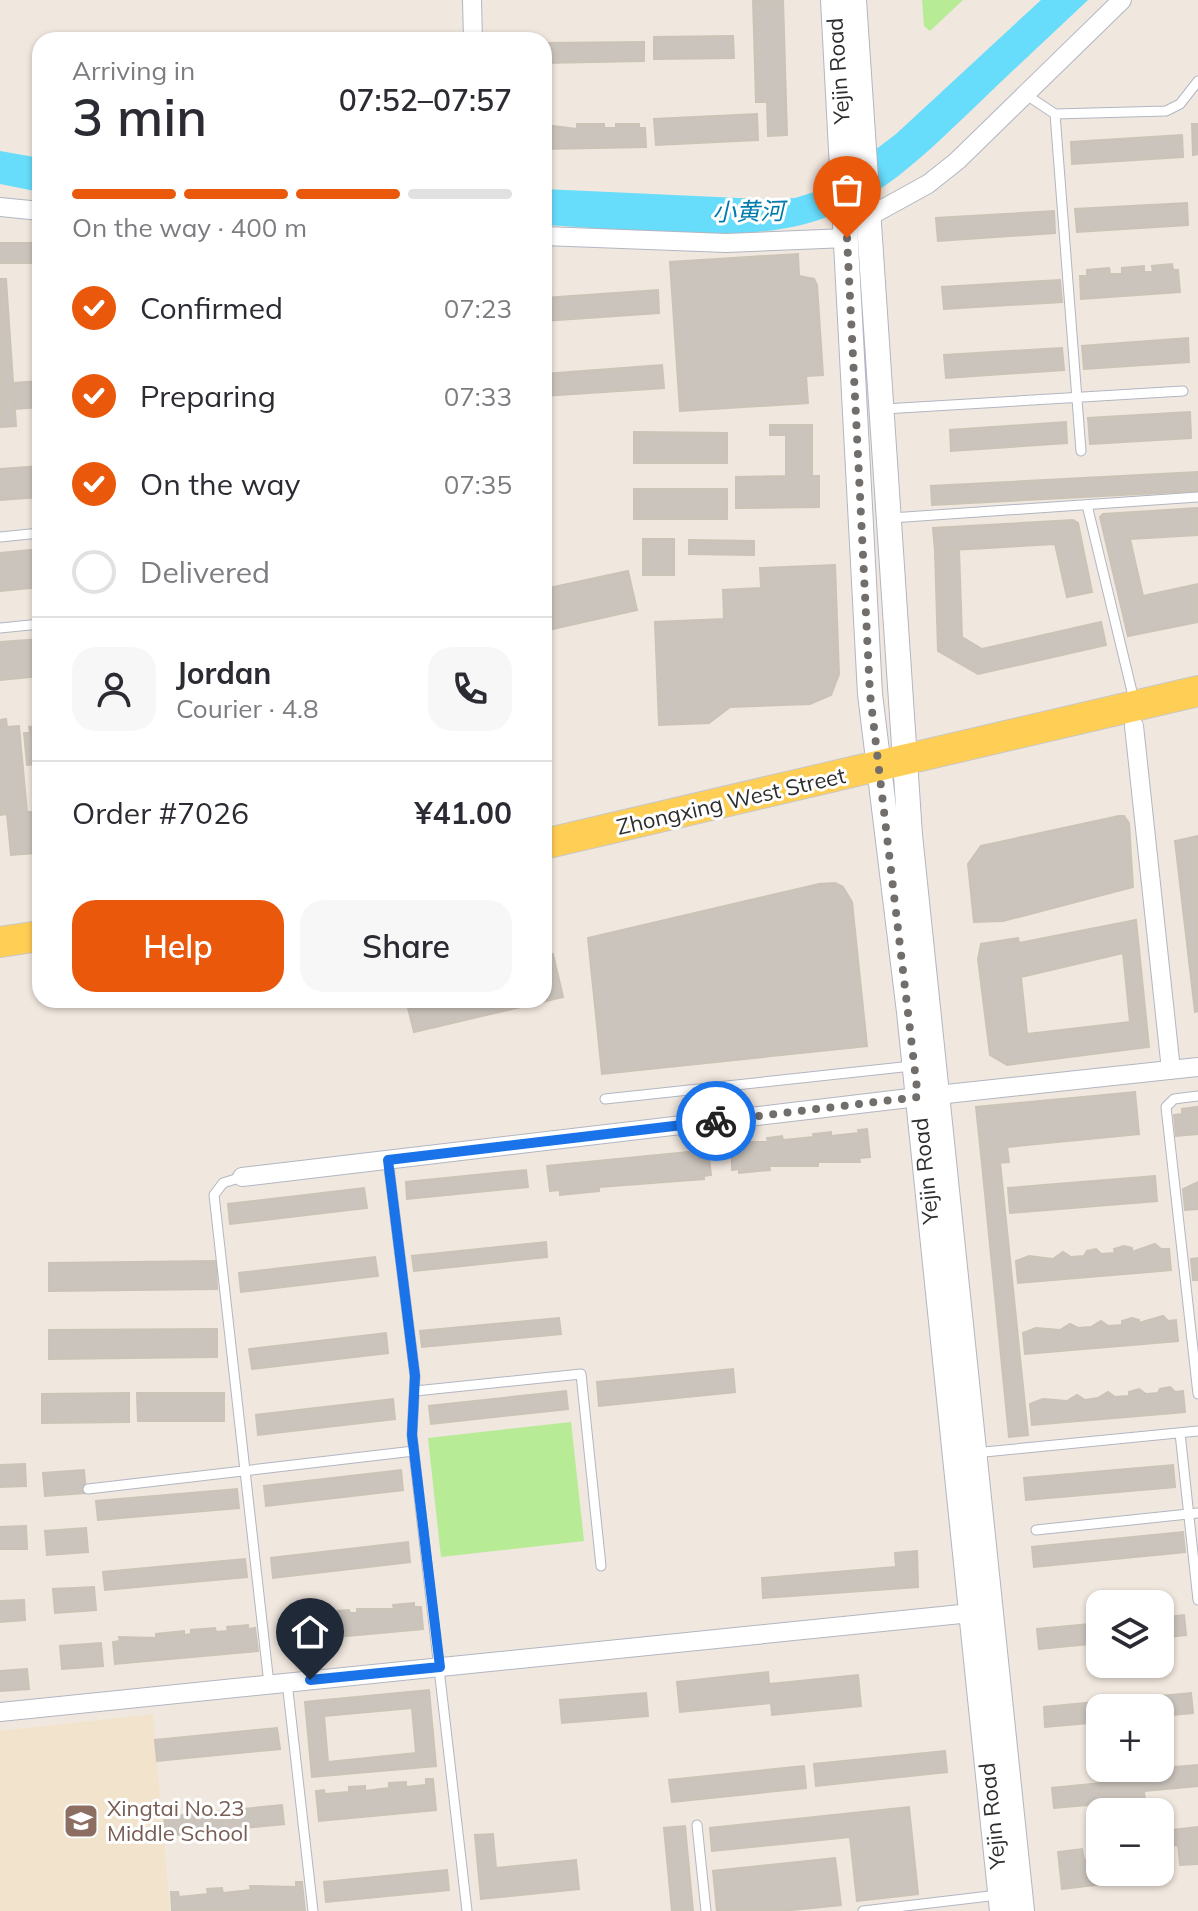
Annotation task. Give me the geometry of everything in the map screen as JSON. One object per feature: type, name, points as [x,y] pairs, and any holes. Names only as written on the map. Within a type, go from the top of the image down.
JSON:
[{"type":"main road","name":"Zhongxing West Street","points":[[552,862],[892,773],[1135,716],[1198,691]]},
{"type":"main road","name":"Zhongxing West Street","points":[[1135,716],[1198,711]]},
{"type":"main road","name":"Zhongxing West Street","points":[[552,842],[892,773]]},
{"type":"main road","points":[[0,942],[32,937]]},
{"type":"main road","points":[[0,961],[32,956]]},
{"type":"street","points":[[472,0],[473,32]]},
{"type":"street","name":"Yejin Road","points":[[833,0],[844,173],[857,218],[881,410],[888,518],[892,773],[914,1066],[928,1096],[971,1613],[1001,1903]]},
{"type":"street","name":"Yejin Road","points":[[854,0],[863,133],[857,218],[870,694],[892,773],[928,1096],[974,1453],[1022,1911]]},
{"type":"street","points":[[552,236],[726,243],[857,218],[928,184],[1122,0]]},
{"type":"street","points":[[0,207],[32,210]]},
{"type":"street","points":[[1135,716],[1171,1070]]},
{"type":"street","points":[[242,1177],[1198,1067]]},
{"type":"street","points":[[0,1712],[971,1613]]},
{"type":"lane","points":[[1025,94],[1055,114],[1166,111],[1180,104],[1198,81]]},
{"type":"lane","points":[[1055,114],[1081,451]]},
{"type":"lane","points":[[881,410],[1183,391]]},
{"type":"lane","points":[[888,518],[1198,497]]},
{"type":"lane","points":[[1087,505],[1135,716]]},
{"type":"lane","points":[[0,537],[32,534]]},
{"type":"lane","points":[[0,628],[32,625]]},
{"type":"lane","points":[[605,1099],[914,1066]]},
{"type":"lane","points":[[1198,1096],[1174,1099],[1166,1107],[1198,1394]]},
{"type":"lane","points":[[388,1160],[415,1391],[414,1451],[467,1911]]},
{"type":"lane","points":[[242,1177],[223,1183],[214,1195],[245,1471],[313,1911]]},
{"type":"lane","points":[[415,1391],[581,1374],[601,1566]]},
{"type":"lane","points":[[974,1453],[1198,1431]]},
{"type":"lane","points":[[1180,1433],[1194,1514],[1198,1600]]},
{"type":"lane","points":[[88,1489],[414,1451]]},
{"type":"lane","points":[[1036,1530],[1194,1514]]},
{"type":"lane","points":[[697,1825],[706,1911]]},
{"type":"lane","points":[[863,1911],[1001,1903]]},
{"type":"shaded area","name":"Xingtai No.23 Middle School","points":[[153,1714],[170,1911],[0,1911],[0,1731]]},
{"type":"green space","points":[[922,0],[963,0],[930,31],[924,26]]},
{"type":"green space","points":[[571,1422],[584,1541],[441,1557],[428,1438]]},
{"type":"water","name":"小黄河","points":[[1041,0],[1088,0],[899,176],[855,205],[831,216],[774,230],[742,233],[675,234],[552,226],[552,189],[795,198],[824,189],[896,134]]},
{"type":"water","points":[[0,151],[32,157],[32,190],[0,184]]},
{"type":"building","points":[[753,0],[783,0],[787,135],[768,136],[767,102],[756,102]]},
{"type":"building","points":[[733,36],[734,58],[654,59],[654,37]]},
{"type":"building","points":[[644,42],[644,61],[552,63],[552,43]]},
{"type":"building","points":[[757,114],[758,140],[656,145],[654,119]]},
{"type":"building","points":[[577,124],[604,124],[604,128],[616,128],[616,124],[639,124],[639,128],[645,128],[646,147],[552,149],[552,126],[577,129]]},
{"type":"building","points":[[1192,124],[1198,124],[1198,154],[1193,155]]},
{"type":"building","points":[[1182,135],[1183,157],[1072,164],[1071,142]]},
{"type":"building","points":[[1187,203],[1188,225],[1077,232],[1075,209]]},
{"type":"building","points":[[1054,211],[1055,233],[938,241],[936,218]]},
{"type":"building","points":[[0,243],[32,243],[32,263],[0,263]]},
{"type":"building","points":[[798,254],[799,276],[814,279],[817,285],[823,375],[806,376],[808,403],[680,411],[670,262]]},
{"type":"building","points":[[1172,264],[1173,270],[1178,270],[1180,292],[1081,299],[1080,276],[1087,276],[1087,270],[1109,268],[1110,274],[1122,274],[1122,268],[1144,266],[1144,272],[1153,272],[1152,266]]},
{"type":"building","points":[[0,279],[6,279],[16,426],[0,427]]},
{"type":"building","points":[[1060,280],[1062,302],[944,309],[942,287]]},
{"type":"building","points":[[658,290],[659,313],[552,320],[552,297]]},
{"type":"building","points":[[1188,338],[1189,362],[1084,369],[1082,346]]},
{"type":"building","points":[[1062,348],[1064,370],[946,378],[944,355]]},
{"type":"building","points":[[662,365],[664,388],[552,395],[552,373]]},
{"type":"building","points":[[32,382],[32,408],[14,409],[13,383]]},
{"type":"building","points":[[1190,412],[1191,438],[1090,444],[1088,418]]},
{"type":"building","points":[[1066,422],[1067,443],[951,451],[950,430]]},
{"type":"building","points":[[770,425],[812,425],[812,476],[819,476],[819,507],[736,508],[736,477],[786,476],[786,435],[770,435]]},
{"type":"building","points":[[634,432],[727,433],[727,463],[634,463]]},
{"type":"building","points":[[32,467],[32,498],[0,500],[0,469]]},
{"type":"building","points":[[1198,472],[1198,491],[932,505],[931,486]]},
{"type":"building","points":[[634,489],[727,489],[727,519],[634,519]]},
{"type":"building","points":[[1198,508],[1198,535],[1130,539],[1143,596],[1198,584],[1198,622],[1128,636],[1100,517],[1103,514]]},
{"type":"building","points":[[1073,520],[1078,523],[1092,592],[1067,597],[1055,544],[935,551],[933,528]]},
{"type":"building","points":[[643,539],[674,539],[674,575],[643,575]]},
{"type":"building","points":[[689,540],[754,541],[754,555],[689,554]]},
{"type":"building","points":[[32,550],[32,588],[0,591],[0,553]]},
{"type":"building","points":[[959,550],[962,637],[982,649],[1101,622],[1106,645],[978,674],[938,651],[935,551]]},
{"type":"building","points":[[835,565],[839,674],[831,695],[810,704],[730,707],[709,723],[659,725],[655,622],[724,619],[723,590],[761,588],[760,568]]},
{"type":"building","points":[[628,571],[637,610],[552,629],[552,587]]},
{"type":"building","points":[[32,640],[32,677],[0,680],[0,642]]},
{"type":"building","points":[[6,719],[7,727],[19,726],[27,812],[32,812],[32,853],[11,855],[7,814],[0,815],[0,720]]},
{"type":"building","points":[[29,727],[32,727],[32,765],[27,765],[24,733],[30,733]]},
{"type":"building","points":[[1124,816],[1129,823],[1133,887],[1003,921],[974,922],[968,864],[981,846]]},
{"type":"building","points":[[1198,836],[1198,1011],[1195,1012],[1175,841]]},
{"type":"building","points":[[835,883],[843,887],[852,902],[867,1046],[602,1074],[588,938],[819,884]]},
{"type":"building","points":[[1136,920],[1149,1047],[1007,1065],[990,1055],[978,959],[981,944],[1018,938],[1019,943]],"holes":[[[1123,953],[1130,1022],[1027,1034],[1021,977]]]},
{"type":"building","points":[[552,954],[563,997],[552,1000]]},
{"type":"building","points":[[408,1008],[516,1008],[414,1032]]},
{"type":"building","points":[[1135,1092],[1139,1134],[1007,1147],[1009,1162],[982,1164],[976,1107]]},
{"type":"building","points":[[1197,1107],[1198,1134],[1176,1136],[1174,1115],[1182,1114],[1182,1109]]},
{"type":"building","points":[[867,1129],[870,1157],[859,1158],[860,1162],[769,1166],[770,1170],[739,1173],[739,1169],[732,1170],[732,1142],[768,1142],[767,1138],[782,1136],[783,1140],[831,1132],[831,1136]]},
{"type":"building","points":[[708,1150],[711,1175],[704,1176],[704,1179],[599,1187],[599,1191],[560,1195],[560,1190],[550,1191],[547,1166]]},
{"type":"building","points":[[1000,1162],[1028,1435],[1009,1437],[982,1164]]},
{"type":"building","points":[[526,1170],[528,1187],[407,1199],[406,1182]]},
{"type":"building","points":[[1155,1176],[1157,1201],[1010,1213],[1008,1188]]},
{"type":"building","points":[[1198,1182],[1198,1209],[1185,1210],[1183,1189]]},
{"type":"building","points":[[364,1188],[367,1208],[230,1224],[228,1204]]},
{"type":"building","points":[[546,1242],[547,1257],[414,1271],[412,1256]]},
{"type":"building","points":[[1155,1244],[1161,1249],[1169,1249],[1171,1270],[1018,1283],[1016,1261],[1029,1256],[1053,1259],[1063,1252],[1071,1257],[1084,1256],[1087,1251],[1096,1249],[1101,1254],[1115,1253],[1114,1249],[1124,1246],[1132,1248],[1132,1252]]},
{"type":"building","points":[[375,1257],[378,1276],[241,1292],[239,1273]]},
{"type":"building","points":[[1198,1258],[1198,1280],[1193,1280],[1191,1259]]},
{"type":"building","points":[[216,1261],[217,1289],[49,1291],[49,1263]]},
{"type":"building","points":[[1163,1316],[1168,1321],[1176,1320],[1178,1341],[1025,1354],[1023,1333],[1036,1328],[1060,1330],[1070,1324],[1078,1328],[1091,1327],[1101,1321],[1108,1326],[1122,1325],[1122,1321],[1132,1318],[1139,1320],[1139,1323]]},
{"type":"building","points":[[559,1318],[561,1334],[422,1347],[420,1331]]},
{"type":"building","points":[[217,1329],[217,1357],[49,1359],[49,1330]]},
{"type":"building","points":[[386,1333],[388,1353],[252,1369],[249,1349]]},
{"type":"building","points":[[733,1369],[735,1392],[599,1406],[597,1382]]},
{"type":"building","points":[[1170,1387],[1175,1392],[1183,1391],[1185,1412],[1032,1425],[1030,1404],[1043,1399],[1067,1401],[1077,1395],[1085,1400],[1108,1392],[1115,1397],[1129,1396],[1129,1392],[1139,1389],[1146,1394]]},
{"type":"building","points":[[566,1391],[568,1409],[431,1424],[429,1406]]},
{"type":"building","points":[[129,1393],[129,1422],[42,1423],[42,1394]]},
{"type":"building","points":[[137,1393],[224,1393],[224,1421],[138,1421]]},
{"type":"building","points":[[393,1399],[395,1419],[258,1435],[256,1415]]},
{"type":"building","points":[[25,1464],[26,1486],[0,1487],[0,1465]]},
{"type":"building","points":[[1173,1465],[1175,1487],[1026,1500],[1024,1478]]},
{"type":"building","points":[[84,1470],[86,1493],[45,1496],[43,1473]]},
{"type":"building","points":[[401,1470],[403,1490],[266,1506],[264,1486]]},
{"type":"building","points":[[237,1489],[239,1508],[98,1520],[96,1501]]},
{"type":"building","points":[[26,1526],[27,1549],[0,1549],[0,1527]]},
{"type":"building","points":[[86,1528],[88,1552],[47,1555],[45,1531]]},
{"type":"building","points":[[1183,1532],[1185,1552],[1034,1567],[1032,1547]]},
{"type":"building","points":[[408,1542],[410,1562],[273,1578],[271,1558]]},
{"type":"building","points":[[917,1551],[918,1587],[763,1598],[762,1578],[896,1567],[895,1553]]},
{"type":"building","points":[[245,1559],[247,1577],[105,1590],[103,1572]]},
{"type":"building","points":[[94,1587],[96,1610],[55,1613],[53,1589]]},
{"type":"building","points":[[24,1600],[25,1620],[0,1622],[0,1601]]},
{"type":"building","points":[[414,1603],[414,1607],[421,1607],[423,1629],[281,1642],[279,1620],[286,1619],[285,1615],[322,1616],[322,1612],[349,1610],[350,1613],[357,1613],[357,1609],[394,1609],[393,1605]]},
{"type":"building","points":[[1184,1615],[1186,1635],[1174,1636],[1174,1616]]},
{"type":"building","points":[[1086,1624],[1086,1644],[1039,1649],[1037,1629]]},
{"type":"building","points":[[248,1625],[248,1629],[255,1628],[258,1651],[115,1664],[113,1642],[120,1641],[119,1637],[156,1638],[156,1634],[184,1631],[184,1635],[191,1634],[191,1630],[215,1628],[216,1632],[228,1631],[227,1627]]},
{"type":"building","points":[[101,1643],[103,1666],[62,1669],[60,1646]]},
{"type":"building","points":[[27,1669],[29,1689],[0,1691],[0,1671]]},
{"type":"building","points":[[768,1672],[769,1684],[858,1675],[861,1706],[772,1715],[771,1703],[680,1712],[677,1682]]},
{"type":"building","points":[[429,1690],[436,1766],[312,1777],[305,1702]],"holes":[[[412,1708],[416,1753],[328,1762],[324,1716]]]},
{"type":"building","points":[[646,1693],[648,1716],[562,1723],[560,1700]]},
{"type":"building","points":[[1191,1693],[1193,1713],[1174,1715],[1174,1695]]},
{"type":"building","points":[[1086,1703],[1086,1723],[1045,1727],[1044,1707]]},
{"type":"building","points":[[277,1728],[280,1749],[157,1761],[155,1740]]},
{"type":"building","points":[[945,1751],[947,1772],[816,1786],[814,1764]]},
{"type":"building","points":[[1198,1765],[1198,1786],[1144,1791],[1145,1798],[1086,1798],[1086,1805],[1054,1808],[1052,1788],[1112,1782],[1174,1782],[1174,1767]]},
{"type":"building","points":[[804,1766],[806,1788],[672,1802],[669,1780]]},
{"type":"building","points":[[426,1779],[433,1779],[436,1810],[319,1821],[316,1791],[324,1790],[325,1794],[349,1792],[349,1787],[365,1786],[365,1791],[389,1788],[389,1783],[406,1782],[406,1787],[426,1785]]},
{"type":"building","points":[[282,1805],[284,1824],[166,1836],[164,1817]]},
{"type":"building","points":[[909,1807],[918,1894],[857,1901],[850,1837],[712,1851],[710,1828]]},
{"type":"building","points":[[685,1826],[693,1911],[672,1911],[664,1828]]},
{"type":"building","points":[[1198,1827],[1198,1864],[1180,1865],[1178,1845],[1174,1845],[1174,1830]]},
{"type":"building","points":[[493,1834],[496,1868],[576,1860],[579,1889],[481,1899],[475,1835]]},
{"type":"building","points":[[1082,1849],[1088,1886],[1062,1889],[1058,1852]]},
{"type":"building","points":[[835,1858],[841,1905],[782,1911],[717,1911],[713,1871]]},
{"type":"building","points":[[447,1870],[449,1890],[326,1902],[324,1882]]},
{"type":"building","points":[[296,1882],[302,1882],[305,1911],[172,1911],[171,1892],[178,1892],[179,1897],[208,1894],[207,1889],[222,1888],[223,1893],[251,1890],[250,1886],[296,1887]]},
{"type":"way so far","points":[[716,1121],[918,1097],[870,694],[847,238]]},
{"type":"place","name":"Xingtai No.23 Middle School","points":[[81,1821]]},
{"type":"route","points":[[310,1680],[440,1667],[412,1435],[415,1376],[388,1160],[716,1121]]}]
